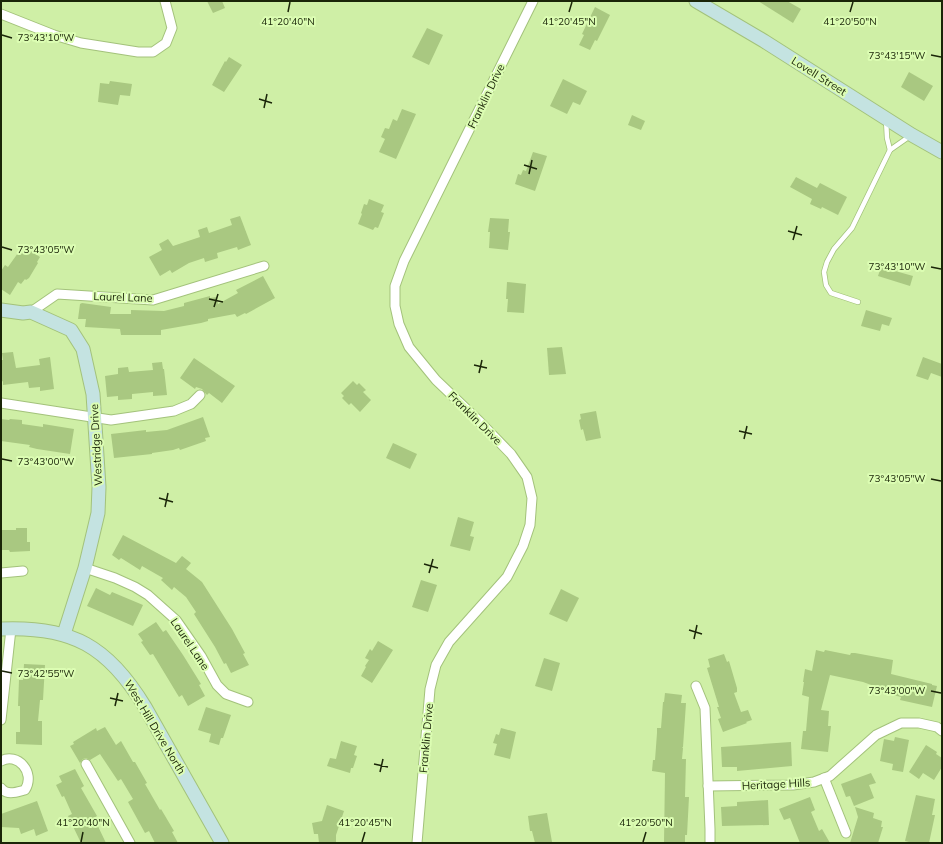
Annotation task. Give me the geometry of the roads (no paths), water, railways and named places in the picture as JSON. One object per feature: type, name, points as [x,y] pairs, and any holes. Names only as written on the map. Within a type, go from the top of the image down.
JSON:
[{"type":"street","points":[[1,14],[54,35],[81,43],[138,52],[153,52],[166,43],[172,28],[165,1]]},
{"type":"street","name":"Franklin Drive","points":[[417,843],[430,689],[436,665],[449,642],[506,577],[523,546],[530,525],[532,498],[527,476],[511,454],[436,380],[409,347],[395,306],[395,286],[404,261],[533,1]]},
{"type":"street","name":"Lovell Street","points":[[696,1],[764,41],[886,119],[942,152]]},
{"type":"street","name":"Laurel Lane","points":[[31,312],[57,294],[153,300],[264,266]]},
{"type":"street","name":"Westridge Drive","points":[[1,310],[22,314],[31,312],[71,330],[83,350],[94,394],[94,418],[99,486],[98,513],[85,568],[64,634]]},
{"type":"street","points":[[1,403],[111,420],[174,411],[191,404],[200,396]]},
{"type":"street","name":"Laurel Lane","points":[[85,568],[116,578],[136,587],[148,595],[176,620],[201,656],[217,685],[226,694],[248,702]]},
{"type":"street","points":[[1,573],[23,570]]},
{"type":"street","points":[[1,720],[6,629]]},
{"type":"street","name":"West Hill Drive North","points":[[6,629],[36,629],[64,634],[102,654],[117,668],[132,686],[222,843]]},
{"type":"street","points":[[696,686],[705,708],[710,843]]},
{"type":"street","name":"Heritage Hills","points":[[708,786],[793,785],[814,782],[830,776],[876,735],[901,723],[919,722],[937,727],[942,731]]},
{"type":"street","points":[[1,757],[1,761],[5,759],[17,761],[25,766],[29,777],[25,790],[14,793],[3,791],[1,788]]},
{"type":"street","points":[[86,764],[130,843]]},
{"type":"street","points":[[824,778],[846,833]]},
{"type":"lane","points":[[886,119],[887,138],[890,150]]},
{"type":"lane","points":[[858,302],[831,293],[826,285],[824,272],[827,262],[834,249],[852,228],[890,150],[912,135]]}]
